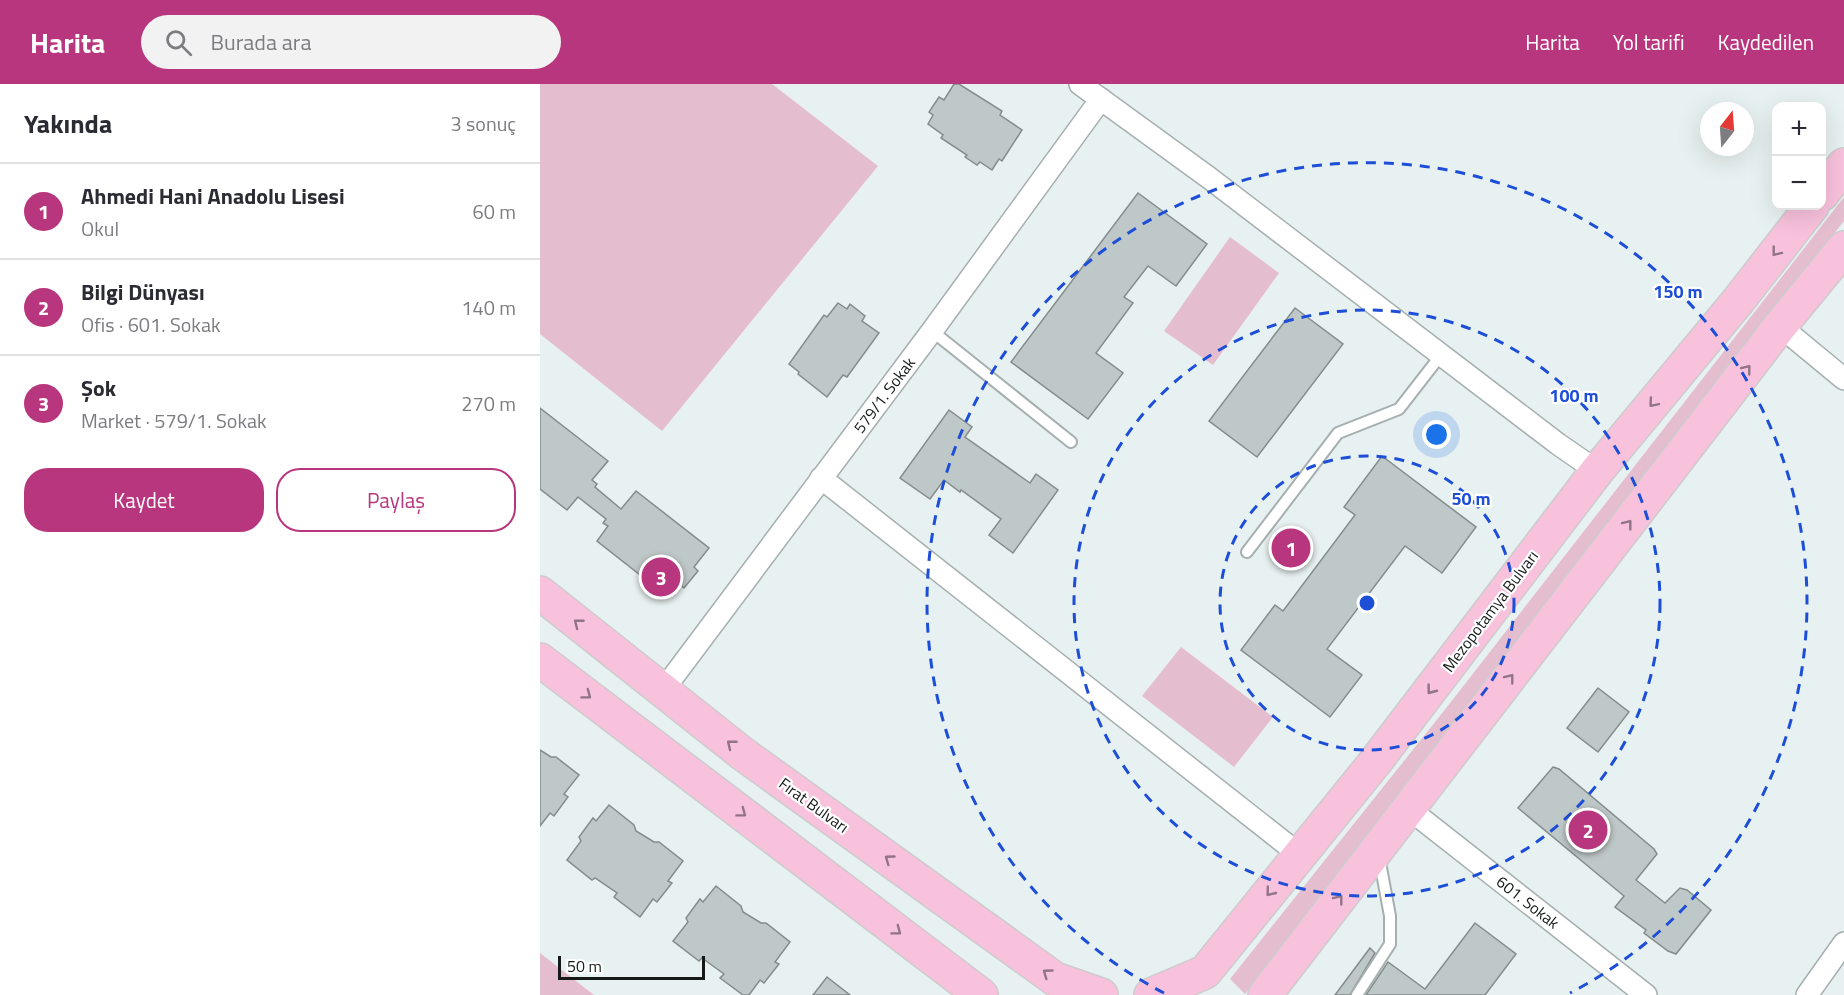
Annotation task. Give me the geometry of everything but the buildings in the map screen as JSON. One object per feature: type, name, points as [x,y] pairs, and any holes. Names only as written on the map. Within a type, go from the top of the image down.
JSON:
[{"type":"main road","points":[[1826,188],[1844,165]]},
{"type":"main road","name":"Mezopotamya Bulvarı","points":[[1151,995],[1205,972],[1383,752],[1597,471],[1738,301],[1809,210]]},
{"type":"main road","points":[[1265,995],[1780,326],[1844,249]]},
{"type":"main road","name":"Fırat Bulvarı","points":[[540,593],[743,754],[1055,979],[1101,995]]},
{"type":"main road","points":[[540,660],[981,995]]},
{"type":"street","points":[[1080,84],[1208,177],[1558,444],[1597,471]]},
{"type":"street","name":"579/1. Sokak","points":[[663,689],[932,332],[1101,99]]},
{"type":"street","points":[[1780,326],[1844,379]]},
{"type":"street","points":[[821,478],[1300,855]]},
{"type":"street","name":"601. Sokak","points":[[1409,809],[1646,995]]},
{"type":"street","points":[[1807,995],[1844,943]]},
{"type":"lane","points":[[932,332],[1071,442]]},
{"type":"lane","points":[[1247,552],[1338,433],[1399,409],[1441,355]]},
{"type":"lane","points":[[1357,995],[1390,944],[1390,916],[1378,849]]},
{"type":"shaded area","points":[[540,84],[772,84],[878,166],[662,431],[540,334]]},
{"type":"shaded area","points":[[1844,197],[1844,221],[1245,994],[1230,979],[1447,707]]},
{"type":"shaded area","points":[[1230,237],[1279,273],[1213,365],[1164,331]]},
{"type":"shaded area","points":[[1181,647],[1273,717],[1234,767],[1142,696]]},
{"type":"shaded area","points":[[540,953],[594,995],[540,995]]},
{"type":"place","name":"Ahmedi Hani Anadolu Lisesi","points":[[1291,548]]},
{"type":"place","name":"Şok","points":[[661,577]]},
{"type":"place","name":"Bilgi Dünyası","points":[[1588,830]]}]
